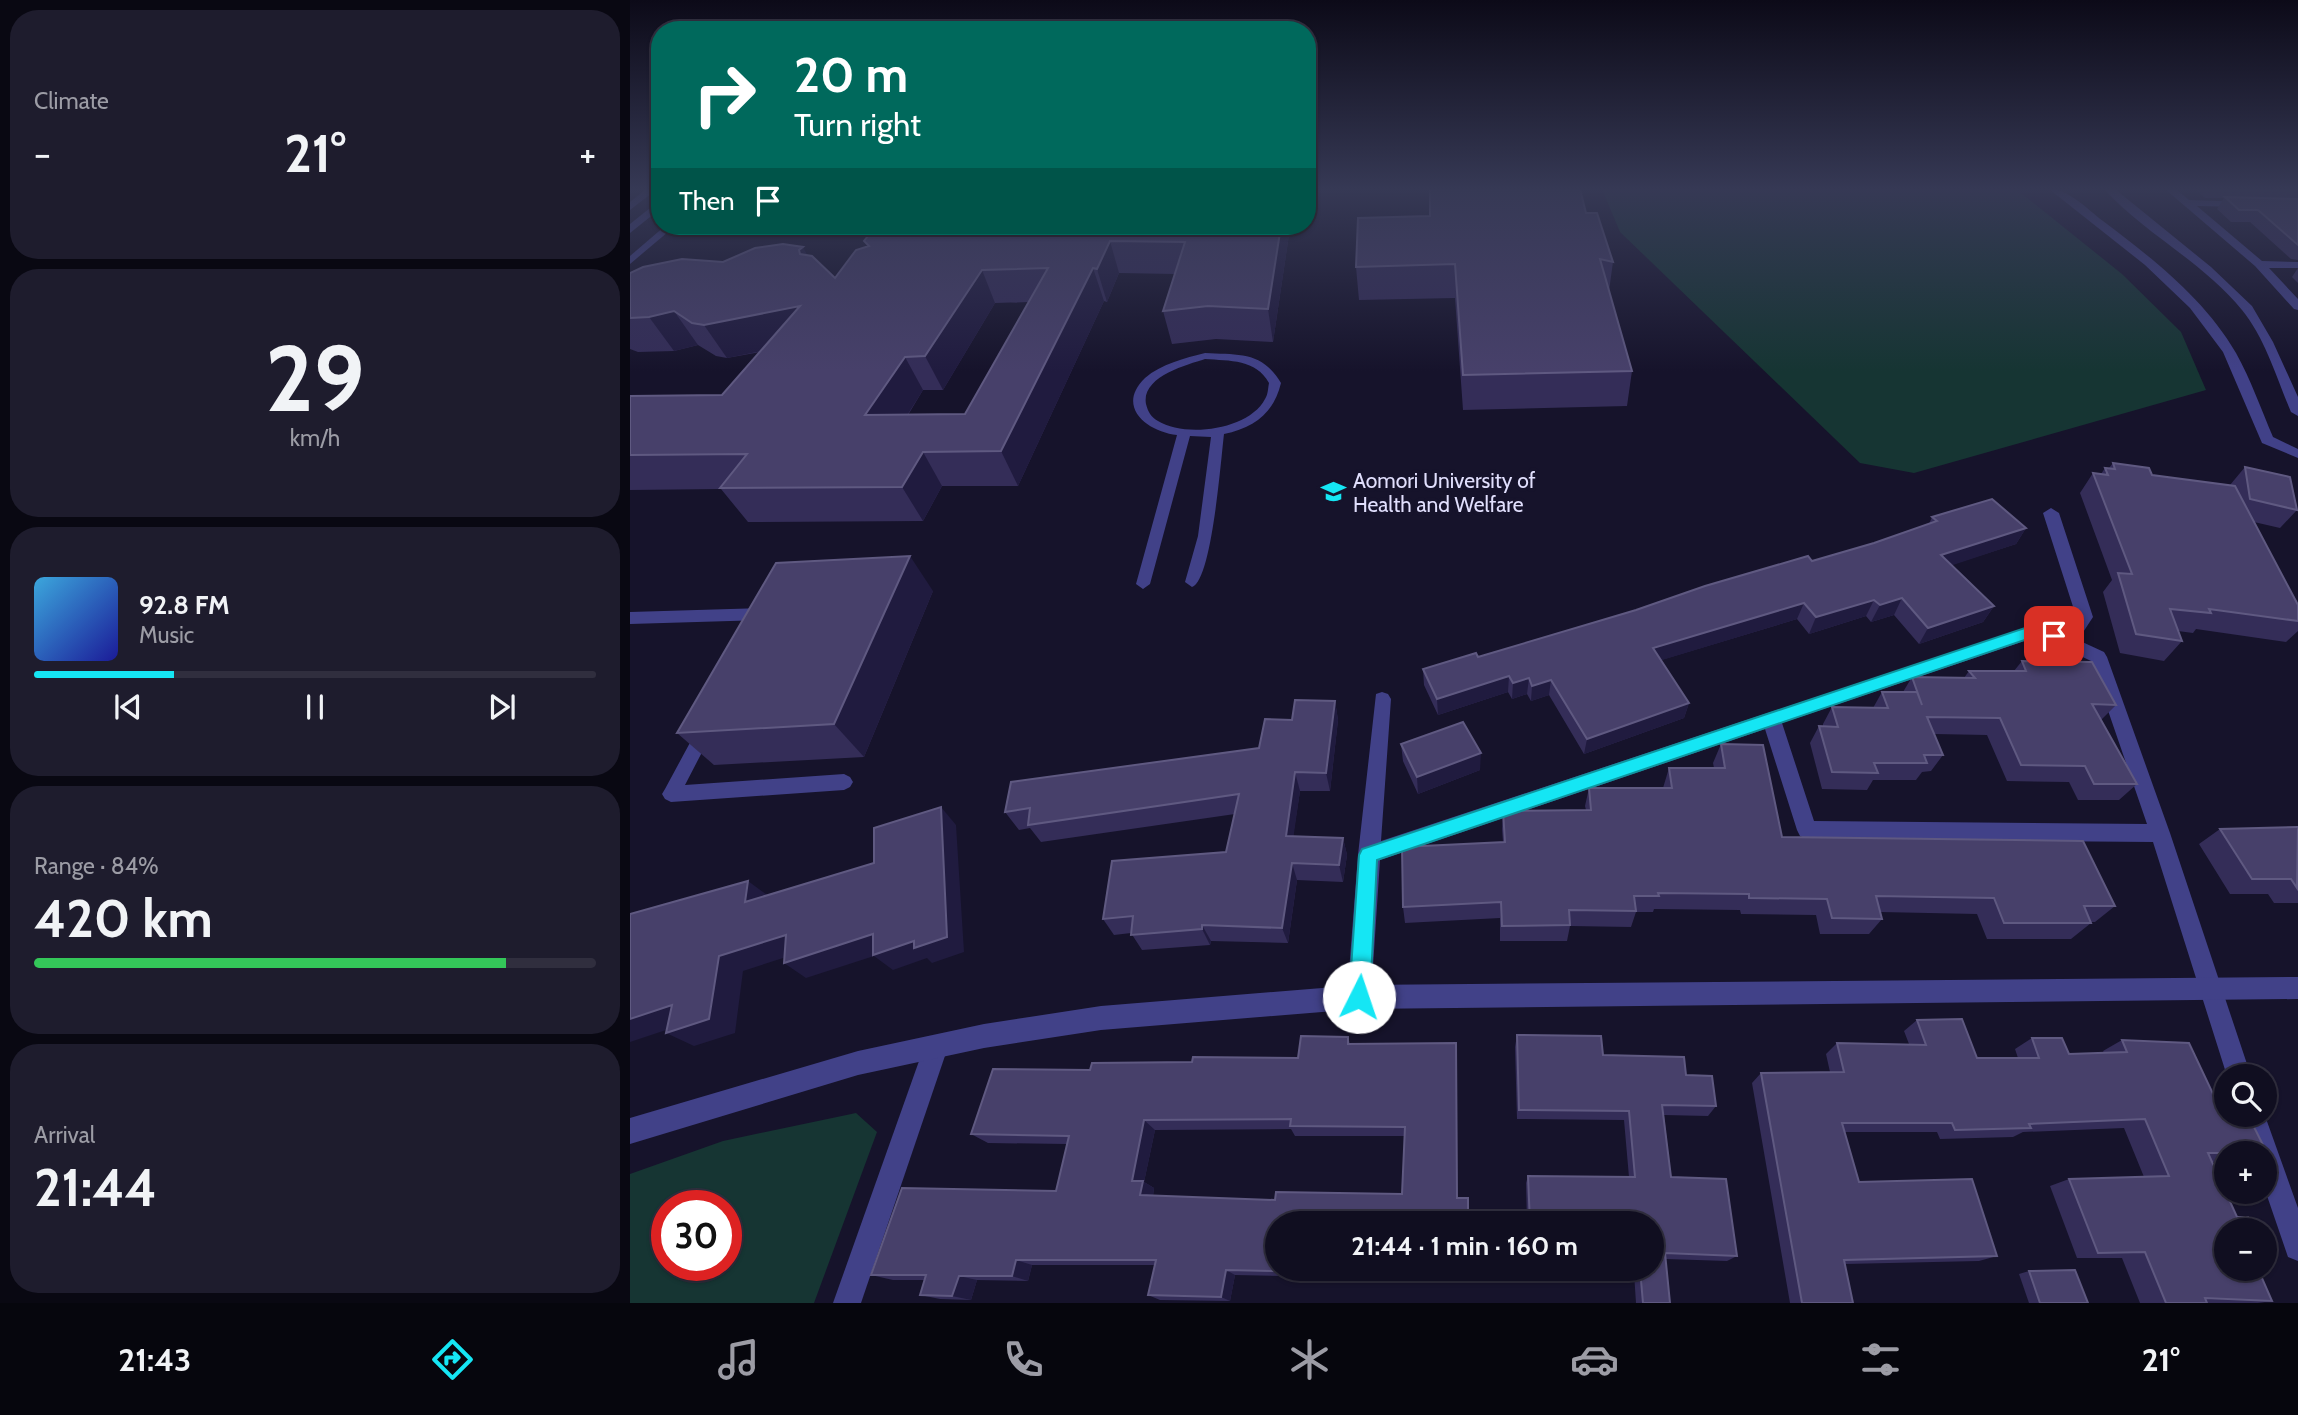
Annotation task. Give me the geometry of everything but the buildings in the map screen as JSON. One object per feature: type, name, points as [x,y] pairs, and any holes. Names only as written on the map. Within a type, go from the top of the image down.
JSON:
[{"type":"street","points":[[2130,250],[2166,279],[2204,317],[2229,352],[2267,440],[2298,454]]},
{"type":"street","points":[[2183,250],[2248,309],[2267,342],[2298,412]]},
{"type":"street","points":[[2242,250],[2298,306]]},
{"type":"street","points":[[2259,264],[2298,265]]},
{"type":"street","points":[[2051,513],[2085,617],[2067,642]]},
{"type":"street","points":[[1368,855],[2040,629],[2098,657],[2160,833],[2235,1064]]},
{"type":"street","points":[[1359,997],[1382,699]]},
{"type":"street","points":[[1772,718],[1807,831],[2160,833]]},
{"type":"street","points":[[630,1131],[858,1063],[1101,1018],[1359,997],[2298,988]]},
{"type":"street","points":[[847,1303],[936,1047]]},
{"type":"street","points":[[2257,1127],[2298,1247]]},
{"type":"lane","points":[[1205,356],[1243,358],[1259,364],[1270,372],[1276,383],[1275,395],[1269,407],[1238,426],[1218,432],[1184,434],[1157,426],[1141,412],[1139,400],[1143,388],[1168,367],[1205,356]]},
{"type":"lane","points":[[1192,582],[1205,536],[1218,432]]},
{"type":"lane","points":[[1143,584],[1184,434]]},
{"type":"lane","points":[[630,618],[769,614],[762,626]]},
{"type":"lane","points":[[710,722],[671,794],[844,782]]},
{"type":"green space","points":[[1639,250],[2092,250],[2122,274],[2181,332],[2206,390],[1914,473],[1860,463]]},
{"type":"green space","points":[[856,1113],[877,1132],[814,1303],[630,1303],[630,1174],[723,1141]]},
{"type":"place","name":"Aomori University of Health and Welfare","points":[[1333,492]]},
{"type":"route","points":[[1359,997],[1368,855],[2040,629],[2054,636]]}]
